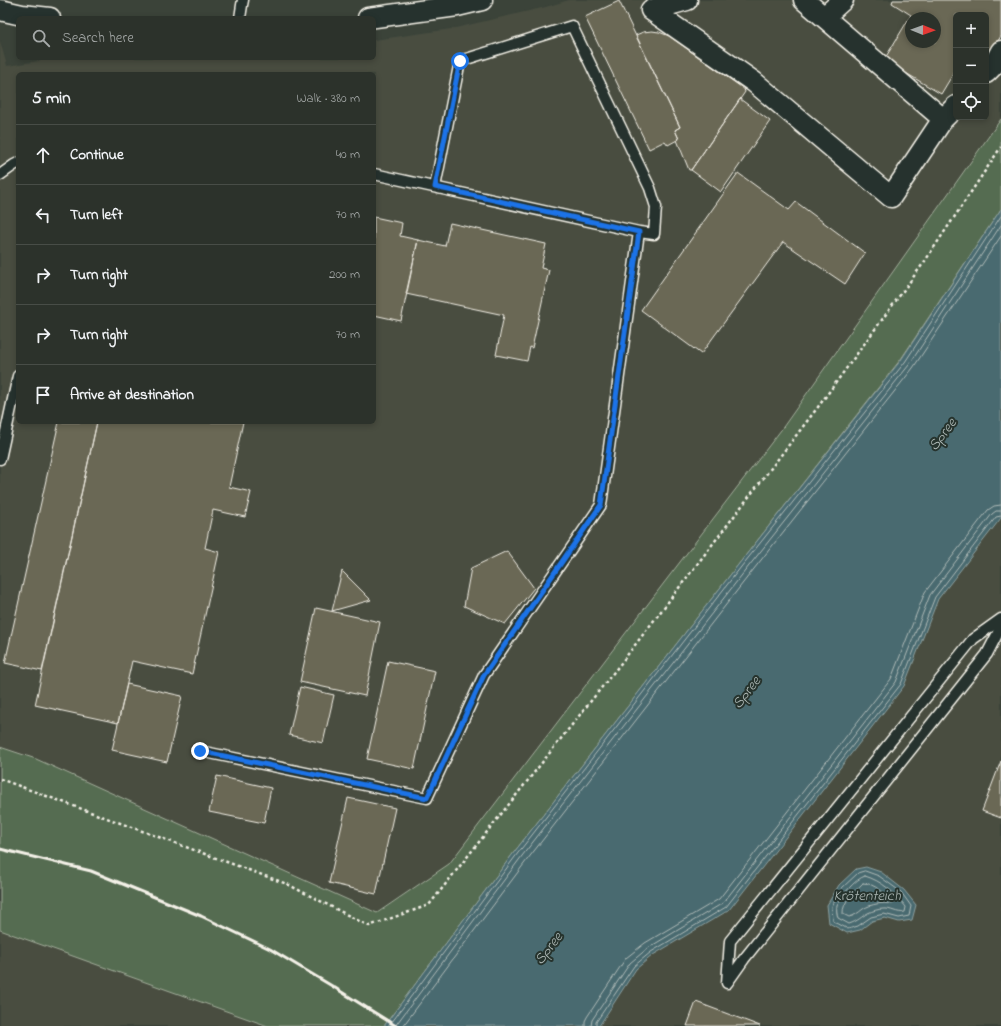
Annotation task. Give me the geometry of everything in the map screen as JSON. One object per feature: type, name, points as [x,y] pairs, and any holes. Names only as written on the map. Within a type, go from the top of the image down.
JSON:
[{"type":"street","points":[[376,17],[457,6],[482,0]]},
{"type":"street","points":[[687,0],[651,10],[754,82],[891,197],[950,112],[824,17],[804,0]]},
{"type":"street","points":[[824,17],[843,0]]},
{"type":"street","points":[[0,10],[31,16]]},
{"type":"street","points":[[989,70],[993,66],[1001,51]]},
{"type":"lane","points":[[240,16],[243,0]]},
{"type":"lane","points":[[376,174],[654,234],[656,207],[650,188],[572,26],[460,61],[435,187]]},
{"type":"lane","points":[[0,176],[16,164]]},
{"type":"lane","points":[[200,751],[427,798],[484,675],[601,505],[639,232]]},
{"type":"lane","points":[[0,459],[16,385]]},
{"type":"lane","points":[[1001,619],[973,639],[730,941],[727,984],[744,958],[987,654],[1001,627]]},
{"type":"path","points":[[0,778],[287,884],[369,926],[429,905],[626,658],[818,407],[925,262],[1001,147]]},
{"type":"shaded area","points":[[569,0],[1001,0],[1001,119],[781,430],[449,864],[376,913],[36,759],[0,747],[0,41],[7,66],[40,60],[376,60],[376,40],[451,29],[546,7]]},
{"type":"shaded area","points":[[1001,518],[1001,1026],[599,1026],[636,969],[653,955],[729,910],[904,686],[938,599]]},
{"type":"shaded area","points":[[0,930],[268,1026],[0,1026]]},
{"type":"green space","points":[[1001,119],[1001,209],[901,359],[515,851],[384,1026],[268,1026],[0,930],[0,747],[36,759],[377,913],[449,864],[781,430]]},
{"type":"water","name":"Spree","points":[[1001,209],[1001,518],[938,599],[904,686],[729,910],[653,955],[636,969],[599,1026],[384,1026],[515,851],[738,565],[901,360]]},
{"type":"water","name":"Krötenteich","points":[[866,867],[881,872],[904,890],[916,905],[912,920],[899,922],[885,918],[872,921],[860,930],[847,933],[829,923],[827,905],[839,885],[856,869]]},
{"type":"building","points":[[893,0],[1001,0],[1001,36],[989,56],[989,12],[953,12],[953,74],[941,94],[884,60],[905,25],[905,48],[941,48],[941,12],[906,12],[892,3]]},
{"type":"building","points":[[619,1],[680,127],[675,130],[679,139],[668,145],[665,141],[649,149],[585,17]]},
{"type":"building","points":[[652,31],[669,36],[744,89],[745,92],[691,170],[689,170],[677,140],[679,139],[675,130],[680,127],[636,35],[643,32]]},
{"type":"building","points":[[740,99],[770,121],[721,192],[691,170]]},
{"type":"building","points":[[738,173],[789,210],[796,202],[865,253],[845,284],[783,242],[701,354],[641,310]]},
{"type":"building","points":[[376,217],[402,223],[400,236],[418,240],[401,321],[376,315]]},
{"type":"building","points":[[450,223],[546,244],[541,268],[549,270],[532,348],[530,347],[527,361],[496,355],[504,315],[406,294],[418,240],[445,246]]},
{"type":"building","points":[[59,424],[97,424],[42,671],[5,663]]},
{"type":"building","points":[[97,424],[243,424],[229,487],[251,492],[245,517],[213,510],[205,548],[219,552],[192,674],[132,661],[118,723],[35,705]]},
{"type":"building","points":[[507,551],[534,588],[505,624],[464,606],[471,568]]},
{"type":"building","points":[[342,571],[371,600],[332,611]]},
{"type":"building","points":[[316,608],[380,622],[365,696],[300,682]]},
{"type":"building","points":[[388,661],[435,671],[414,769],[367,759]]},
{"type":"building","points":[[127,684],[182,696],[167,762],[112,750]]},
{"type":"building","points":[[300,687],[334,695],[323,743],[289,735]]},
{"type":"building","points":[[1001,761],[1001,818],[982,811]]},
{"type":"building","points":[[217,776],[271,788],[264,823],[209,812]]},
{"type":"building","points":[[348,798],[395,808],[376,894],[329,883]]},
{"type":"building","points":[[696,1002],[760,1026],[687,1026]]},
{"type":"railway","points":[[0,849],[91,871],[201,916],[270,949],[396,1026]]},
{"type":"route","points":[[200,751],[427,798],[484,675],[601,505],[639,232],[435,187],[460,61]]}]
